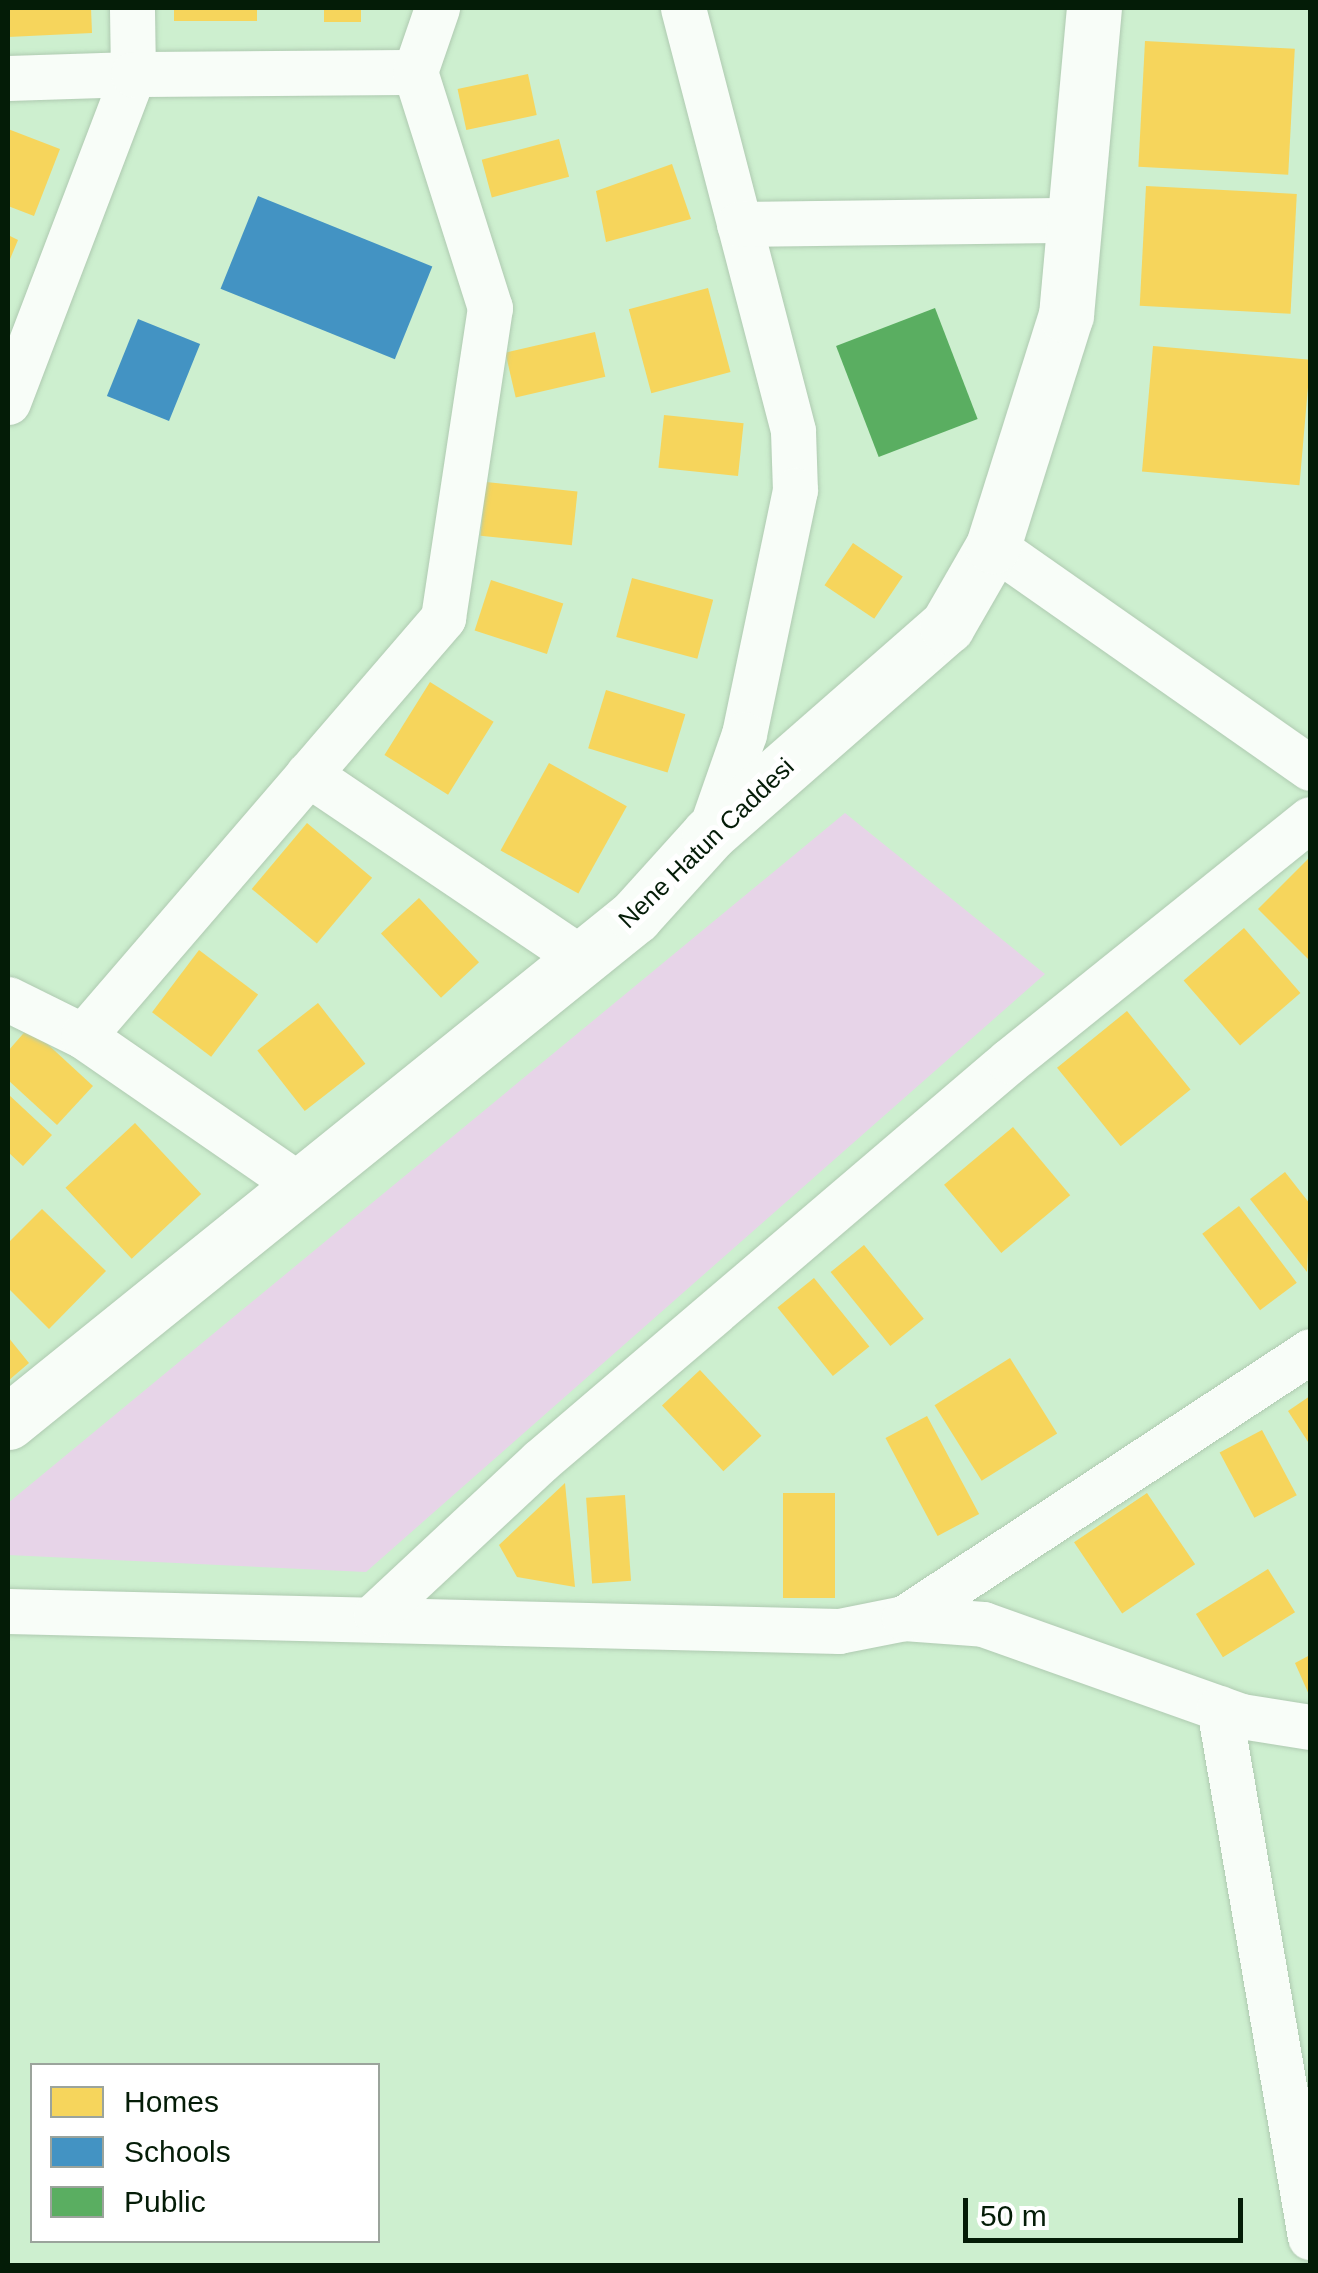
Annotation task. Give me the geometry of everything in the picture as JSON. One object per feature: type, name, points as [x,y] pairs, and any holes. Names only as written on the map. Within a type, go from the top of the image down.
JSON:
[{"type":"street","points":[[8,402],[133,74],[132,8]]},
{"type":"street","points":[[82,1036],[443,618],[490,308],[415,72],[437,8]]},
{"type":"street","points":[[682,8],[793,431],[795,490],[744,734],[709,834]]},
{"type":"street","name":"Nene Hatun Caddesi","points":[[8,1422],[295,1182],[635,916],[709,834],[947,626],[993,546],[1066,314],[1094,8]]},
{"type":"street","points":[[8,78],[415,72]]},
{"type":"street","points":[[740,224],[1074,220]]},
{"type":"street","points":[[993,546],[1310,768]]},
{"type":"street","points":[[308,774],[579,957]]},
{"type":"street","points":[[376,1614],[540,1461],[1009,1061],[1310,819]]},
{"type":"street","points":[[8,999],[82,1036],[295,1182]]},
{"type":"street","points":[[904,1618],[1310,1351]]},
{"type":"street","points":[[8,1611],[376,1614],[839,1631],[904,1618],[1024,1635],[1220,1708],[1310,1726]]},
{"type":"street","points":[[1220,1708],[1310,2238]]},
{"type":"shaded area","points":[[845,813],[1045,974],[366,1572],[8,1555],[8,1503]]},
{"type":"building: Homes","points":[[8,8],[91,8],[92,33],[8,37]]},
{"type":"building: Homes","points":[[174,8],[257,8],[257,21],[174,21]]},
{"type":"building: Homes","points":[[324,8],[361,8],[361,22],[324,22]]},
{"type":"building: Homes","points":[[1145,41],[1295,49],[1288,175],[1138,167]]},
{"type":"building: Homes","points":[[528,74],[537,115],[466,130],[458,89]]},
{"type":"building: Homes","points":[[8,129],[60,149],[34,216],[8,206]]},
{"type":"building: Homes","points":[[559,139],[569,177],[492,197],[482,160]]},
{"type":"building: Homes","points":[[672,164],[691,219],[606,242],[596,191]]},
{"type":"building: Homes","points":[[1146,186],[1297,194],[1291,314],[1140,306]]},
{"type":"building: Homes","points":[[8,235],[18,240],[8,264]]},
{"type":"building: Homes","points":[[708,288],[731,372],[651,393],[629,309]]},
{"type":"building: Homes","points":[[595,332],[605,377],[516,398],[505,353]]},
{"type":"building: Homes","points":[[1153,346],[1310,360],[1299,485],[1142,472]]},
{"type":"building: Homes","points":[[664,415],[744,423],[738,476],[658,468]]},
{"type":"building: Homes","points":[[486,482],[577,492],[572,545],[480,536]]},
{"type":"building: Homes","points":[[853,543],[903,577],[874,619],[824,585]]},
{"type":"building: Homes","points":[[632,578],[713,600],[697,659],[616,637]]},
{"type":"building: Homes","points":[[491,580],[563,603],[547,654],[475,630]]},
{"type":"building: Homes","points":[[430,682],[494,722],[448,795],[384,755]]},
{"type":"building: Homes","points":[[606,690],[685,714],[668,773],[588,748]]},
{"type":"building: Homes","points":[[549,763],[627,806],[578,894],[501,850]]},
{"type":"building: Homes","points":[[307,823],[372,878],[317,944],[252,889]]},
{"type":"building: Homes","points":[[1310,857],[1310,961],[1258,909]]},
{"type":"building: Homes","points":[[419,898],[479,962],[441,998],[381,933]]},
{"type":"building: Homes","points":[[1244,928],[1300,993],[1240,1045],[1184,980]]},
{"type":"building: Homes","points":[[199,950],[258,995],[211,1057],[152,1012]]},
{"type":"building: Homes","points":[[318,1003],[365,1064],[305,1111],[257,1050]]},
{"type":"building: Homes","points":[[1127,1011],[1191,1089],[1121,1146],[1057,1068]]},
{"type":"building: Homes","points":[[29,1027],[93,1086],[57,1125],[8,1080],[8,1051]]},
{"type":"building: Homes","points":[[8,1094],[52,1135],[23,1166],[8,1152]]},
{"type":"building: Homes","points":[[135,1123],[201,1194],[132,1259],[66,1188]]},
{"type":"building: Homes","points":[[1013,1127],[1070,1195],[1001,1253],[944,1185]]},
{"type":"building: Homes","points":[[1285,1172],[1310,1204],[1307,1272],[1250,1199]]},
{"type":"building: Homes","points":[[1239,1206],[1297,1283],[1260,1310],[1202,1234]]},
{"type":"building: Homes","points":[[42,1209],[106,1271],[49,1329],[8,1288],[8,1243]]},
{"type":"building: Homes","points":[[864,1245],[924,1319],[890,1346],[831,1272]]},
{"type":"building: Homes","points":[[814,1278],[869,1346],[833,1376],[777,1308]]},
{"type":"building: Homes","points":[[8,1337],[29,1363],[8,1381]]},
{"type":"building: Homes","points":[[1010,1358],[1057,1433],[982,1481],[935,1405]]},
{"type":"building: Homes","points":[[700,1370],[761,1436],[723,1471],[662,1405]]},
{"type":"building: Homes","points":[[1310,1396],[1310,1445],[1288,1411]]},
{"type":"building: Homes","points":[[927,1416],[979,1514],[938,1536],[886,1438]]},
{"type":"building: Homes","points":[[1262,1430],[1297,1495],[1254,1518],[1220,1453]]},
{"type":"building: Homes","points":[[565,1483],[575,1587],[517,1577],[499,1545]]},
{"type":"building: Homes","points":[[783,1493],[835,1493],[835,1598],[783,1598]]},
{"type":"building: Homes","points":[[1147,1493],[1195,1564],[1122,1614],[1074,1542]]},
{"type":"building: Homes","points":[[625,1495],[631,1581],[592,1584],[586,1498]]},
{"type":"building: Homes","points":[[1268,1569],[1295,1612],[1223,1657],[1196,1614]]},
{"type":"building: Homes","points":[[1310,1655],[1310,1697],[1295,1663]]},
{"type":"building: Schools","points":[[258,196],[432,266],[395,359],[221,289]]},
{"type":"building: Schools","points":[[138,319],[200,344],[169,421],[107,396]]},
{"type":"building: Public","points":[[935,308],[978,419],[879,457],[836,346]]}]
